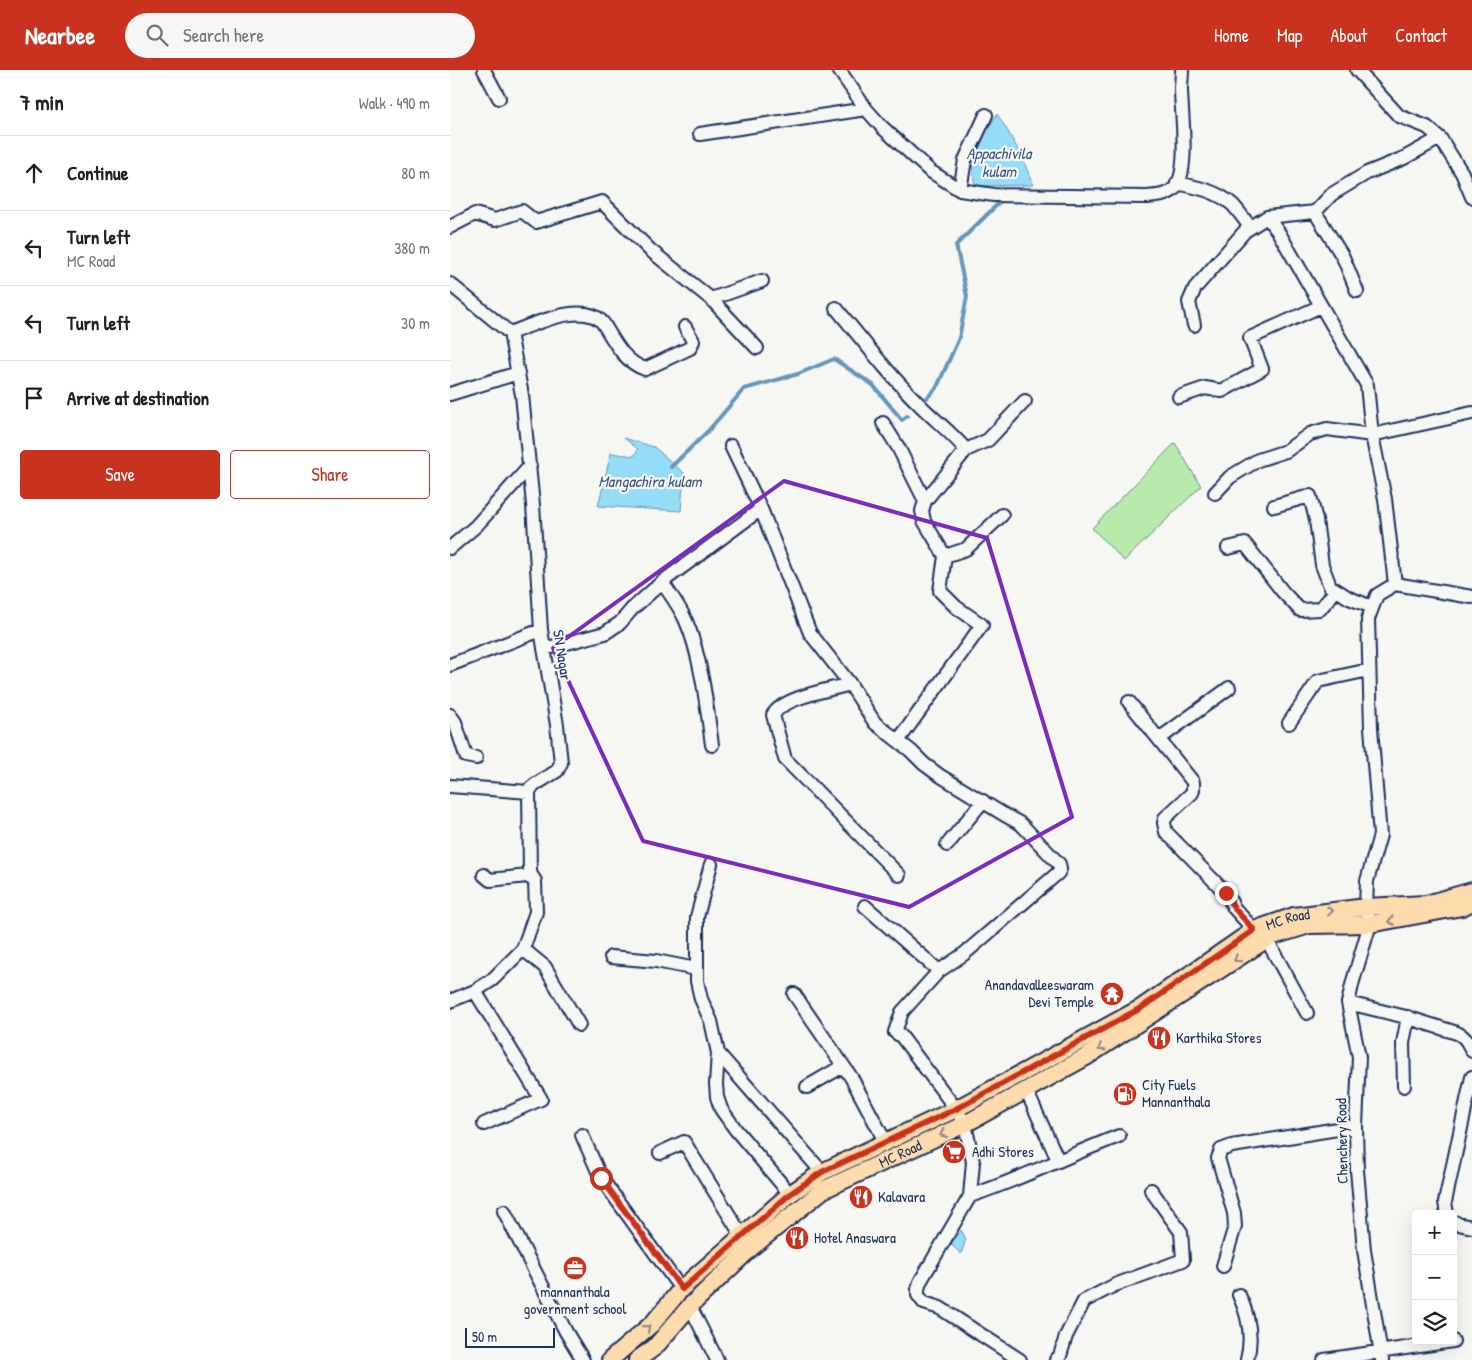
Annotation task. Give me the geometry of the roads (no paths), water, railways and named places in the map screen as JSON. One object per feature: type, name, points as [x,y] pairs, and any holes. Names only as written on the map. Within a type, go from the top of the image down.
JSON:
[{"type":"main road","name":"MC Road","points":[[638,1360],[655,1347],[790,1194],[822,1172],[956,1109],[1141,1008],[1294,916],[1366,907],[1426,904],[1472,891]]},
{"type":"main road","name":"MC Road","points":[[610,1360],[653,1323],[682,1289],[747,1241],[823,1190],[965,1124],[1086,1057],[1261,935],[1309,926],[1370,924],[1462,907],[1472,902]]},
{"type":"street","points":[[484,70],[499,98]]},
{"type":"street","points":[[840,70],[866,109],[883,128],[930,171],[960,190],[994,195],[1155,196],[1164,195],[1175,188],[1180,178],[1184,155],[1182,70]]},
{"type":"street","points":[[1357,70],[1399,116],[1427,127],[1440,138],[1462,173],[1472,197]]},
{"type":"street","points":[[700,134],[866,109]]},
{"type":"street","points":[[960,190],[965,160],[986,115]]},
{"type":"street","points":[[1194,325],[1189,302],[1195,288],[1250,227],[1267,217],[1315,212],[1332,194],[1367,173],[1404,158],[1440,138]]},
{"type":"street","points":[[1178,183],[1203,188],[1218,195],[1233,205],[1250,227]]},
{"type":"street","points":[[450,227],[475,214],[495,220],[522,211],[536,222],[602,202],[650,250],[711,299],[758,348]]},
{"type":"street","points":[[1315,212],[1343,257],[1357,291]]},
{"type":"street","points":[[1267,217],[1279,233],[1367,385],[1372,434],[1385,499],[1395,584]]},
{"type":"street","points":[[711,299],[762,281]]},
{"type":"street","points":[[450,284],[510,333],[557,316],[585,313],[598,318],[626,359],[645,369],[690,348],[693,340],[685,327]]},
{"type":"street","points":[[1179,397],[1205,388],[1222,391],[1262,368],[1250,338],[1321,306]]},
{"type":"street","points":[[836,308],[865,344],[922,407],[959,441],[966,450]]},
{"type":"street","name":"SN Nagar","points":[[510,333],[522,395],[530,466],[541,630],[557,725],[561,763],[557,771],[530,788],[529,792]]},
{"type":"street","points":[[450,394],[518,373]]},
{"type":"street","points":[[898,741],[982,625],[956,606],[940,590],[945,556],[924,521],[922,511],[925,501],[966,450],[988,440],[1025,401]]},
{"type":"street","points":[[1215,493],[1230,477],[1258,460],[1286,451],[1310,434],[1327,429],[1372,434],[1472,413]]},
{"type":"street","points":[[883,423],[898,447],[925,501]]},
{"type":"street","points":[[731,446],[761,508],[810,633],[850,684],[875,723],[939,775],[1021,824],[1059,864],[1060,871],[964,954],[939,971],[902,1012],[895,1032],[956,1109],[965,1124],[973,1162],[970,1196],[920,1282],[918,1295],[924,1303],[946,1312],[1020,1360]]},
{"type":"street","points":[[450,548],[476,526],[530,466]]},
{"type":"street","points":[[1274,506],[1310,496],[1316,520],[1322,565],[1330,586],[1349,598],[1372,607]]},
{"type":"street","points":[[544,649],[605,632],[620,623],[632,609],[662,582],[761,508]]},
{"type":"street","points":[[945,556],[966,549],[1002,515]]},
{"type":"street","points":[[1228,548],[1245,544],[1300,610],[1320,609],[1336,590]]},
{"type":"street","points":[[662,582],[686,621],[692,640],[706,704],[712,745]]},
{"type":"street","points":[[1370,924],[1366,907],[1367,880],[1380,835],[1371,728],[1368,619],[1377,595],[1395,584],[1472,597]]},
{"type":"street","points":[[450,665],[541,630]]},
{"type":"street","points":[[1289,723],[1318,681],[1369,670]]},
{"type":"street","points":[[850,684],[801,698],[777,709],[773,715],[780,743],[785,759],[900,875]]},
{"type":"street","points":[[1159,739],[1228,688]]},
{"type":"street","points":[[1129,702],[1191,778],[1194,786],[1192,793],[1165,818],[1166,832],[1226,893],[1234,908],[1261,935],[1307,1013]]},
{"type":"street","points":[[450,715],[455,722],[466,756],[476,758]]},
{"type":"street","points":[[450,786],[529,792],[530,873],[535,881],[536,912],[523,949],[492,980],[475,991],[450,1001]]},
{"type":"street","points":[[947,845],[983,801]]},
{"type":"street","points":[[711,864],[698,917],[696,982],[711,1021],[718,1053],[717,1097],[721,1108],[736,1130],[790,1194]]},
{"type":"street","points":[[484,875],[490,880],[527,876],[535,881]]},
{"type":"street","points":[[865,906],[939,971]]},
{"type":"street","name":"Chenchery Road","points":[[1370,924],[1348,1003],[1359,1057],[1356,1126],[1364,1250],[1381,1355]]},
{"type":"street","points":[[523,949],[545,967],[578,1025]]},
{"type":"street","points":[[611,957],[656,961],[696,969]]},
{"type":"street","points":[[475,991],[541,1099],[484,1124]]},
{"type":"street","points":[[794,994],[843,1066],[886,1143]]},
{"type":"street","points":[[1348,1003],[1408,1017],[1463,1035],[1472,1052]]},
{"type":"street","points":[[1404,1086],[1403,1042],[1408,1017]]},
{"type":"street","points":[[718,1053],[822,1172]]},
{"type":"street","points":[[807,1087],[843,1066]]},
{"type":"street","points":[[1446,1210],[1444,1202],[1472,1077]]},
{"type":"street","points":[[1026,1090],[1058,1160]]},
{"type":"street","points":[[1223,1266],[1235,1226],[1234,1213],[1218,1158],[1221,1150],[1232,1146],[1356,1126]]},
{"type":"street","points":[[582,1135],[601,1178],[682,1289]]},
{"type":"street","points":[[970,1196],[1005,1184],[1058,1160],[1119,1136]]},
{"type":"street","points":[[660,1154],[684,1142],[747,1241]]},
{"type":"street","points":[[1056,1360],[1060,1356],[1066,1336],[1084,1301],[1115,1285],[1183,1260],[1181,1232],[1152,1190]]},
{"type":"street","points":[[504,1211],[566,1332],[583,1360]]},
{"type":"street","points":[[1457,1223],[1472,1227]]},
{"type":"street","points":[[1239,1295],[1246,1310],[1250,1332],[1247,1360]]},
{"type":"street","points":[[690,1306],[717,1360]]},
{"type":"street","points":[[1324,1360],[1381,1355],[1432,1345]]},
{"type":"water","name":"Appachivila kulam","points":[[997,114],[1017,148],[1033,185],[975,186],[972,167],[980,142]]},
{"type":"water","name":"Mangachira kulam","points":[[624,438],[654,447],[684,473],[681,511],[598,506],[611,453],[634,456],[638,449]]},
{"type":"water","points":[[961,1230],[966,1239],[961,1254],[951,1244]]},
{"type":"waterway","points":[[927,398],[937,387],[959,338],[967,296],[956,245],[1004,198]]},
{"type":"waterway","points":[[671,467],[708,431],[744,389],[798,374],[834,359],[873,385],[902,420],[907,416]]},
{"type":"place","name":"Anandavalleeswaram Devi Temple","points":[[1112,994]]},
{"type":"place","name":"Karthika Stores","points":[[1159,1038]]},
{"type":"place","name":"City Fuels Mannanthala","points":[[1125,1094]]},
{"type":"place","name":"Adhi Stores","points":[[954,1152]]},
{"type":"place","name":"Kalavara","points":[[861,1197]]},
{"type":"place","name":"Hotel Anaswara","points":[[797,1238]]},
{"type":"place","name":"mannanthala government school","points":[[575,1268]]}]
